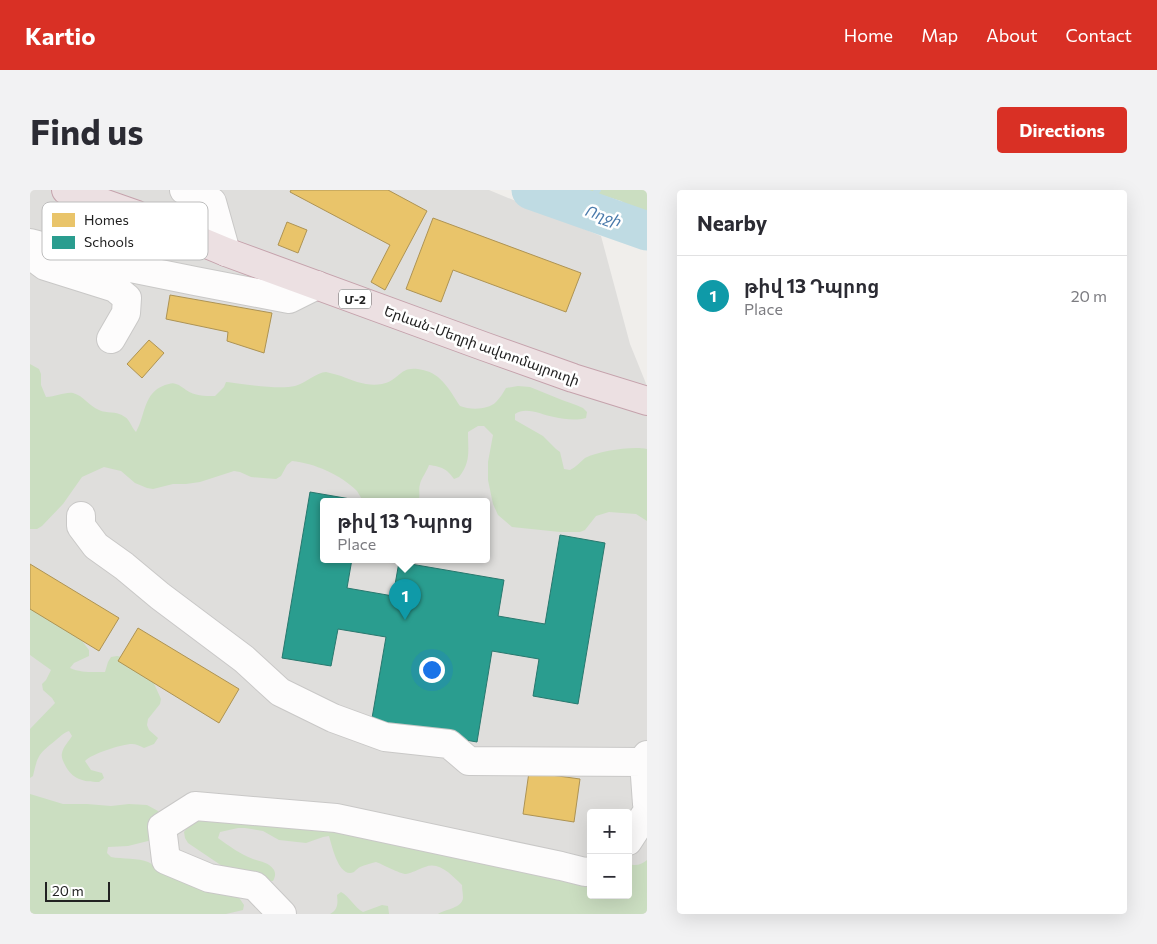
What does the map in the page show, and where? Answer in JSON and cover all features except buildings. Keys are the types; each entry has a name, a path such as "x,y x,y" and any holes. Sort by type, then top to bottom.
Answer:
{"highway":[{"name":"Երևան-Մեղրի ավտոմայրուղի","path":"66,190 100,202"},
{"name":"Երևան-Մեղրի ավտոմայրուղի","path":"208,245 483,346 573,378 647,401"}],"street":[{"path":"184,190 212,202 226,252"},
{"path":"30,255 46,266 114,288 127,298 126,312 111,339"},
{"path":"96,260 289,299 317,285"},
{"path":"81,516 81,526 96,546 244,659 280,692 332,718 385,736 449,744 469,761 646,758 647,804"},
{"path":"282,914 255,886 209,878 166,860 162,827 195,806 336,818 587,872"},
{"path":"632,835 647,812"}],"shaded area":[{"path":"30,190 489,190 601,236 630,344 647,386 647,914 30,914"}],"green space":[{"path":"580,190 647,190 647,212 633,209 621,201"},
{"path":"30,364 39,369 41,385 46,397 70,393 77,394 99,410 125,417 136,432 146,405 153,393 172,383 196,395 215,396 224,387 226,382 288,387 299,385 326,372 361,383 377,385 388,382 404,371 415,369 430,372 440,379 460,406 474,409 488,407 499,399 506,388 518,386 530,387 583,408 587,412 586,418 574,420 529,411 515,414 515,420 543,436 560,452 564,469 570,470 585,458 599,453 624,449 647,449 647,521 636,514 609,512 596,516 585,530 580,532 512,527 498,515 493,504 488,480 488,462 493,435 484,426 478,426 468,432 467,461 459,477 454,479 449,472 437,466 429,465 419,488 419,498 361,498 351,485 335,475 309,464 292,461 287,465 281,476 276,479 251,477 234,471 200,482 173,484 153,489 135,483 121,471 104,467 82,477 63,504 42,526 37,529 30,529"},
{"path":"30,607 79,637 89,650 89,656 74,663 70,668 74,670 105,672 111,657 128,658 151,677 161,699 160,704 148,719 147,725 149,730 158,738 154,744 144,748 134,744 127,744 100,753 85,761 91,770 102,773 104,778 99,782 75,777 65,765 62,754 72,736 69,731 43,752 36,763 33,776 30,778 30,729 55,703 43,690 42,684 51,670 30,655"},
{"path":"30,794 63,804 147,805 158,811 160,816 152,840 128,846 108,847 107,853 111,857 148,862 165,874 234,890 244,905 243,910 226,914 30,914"},
{"path":"225,807 587,876 587,899 632,899 632,865 638,865 647,860 647,914 438,914 457,906 463,898 462,885 450,874 436,866 425,867 406,874 376,862 349,873 340,866 334,854 329,836 306,843 279,840 263,831 245,828 220,832 218,838 226,844 244,855 272,867 275,873 273,881 255,881 225,868 188,843 184,832 202,816"},
{"path":"341,892 363,912 382,905 388,906 389,914 330,914 336,908 337,895"}],"waterway":[{"name":"Ողջի","path":"531,190 647,231"},
{"path":"581,207 598,190"}],"place":[{"name":"թիվ 13 Դպրոց","path":"405,620"}]}
